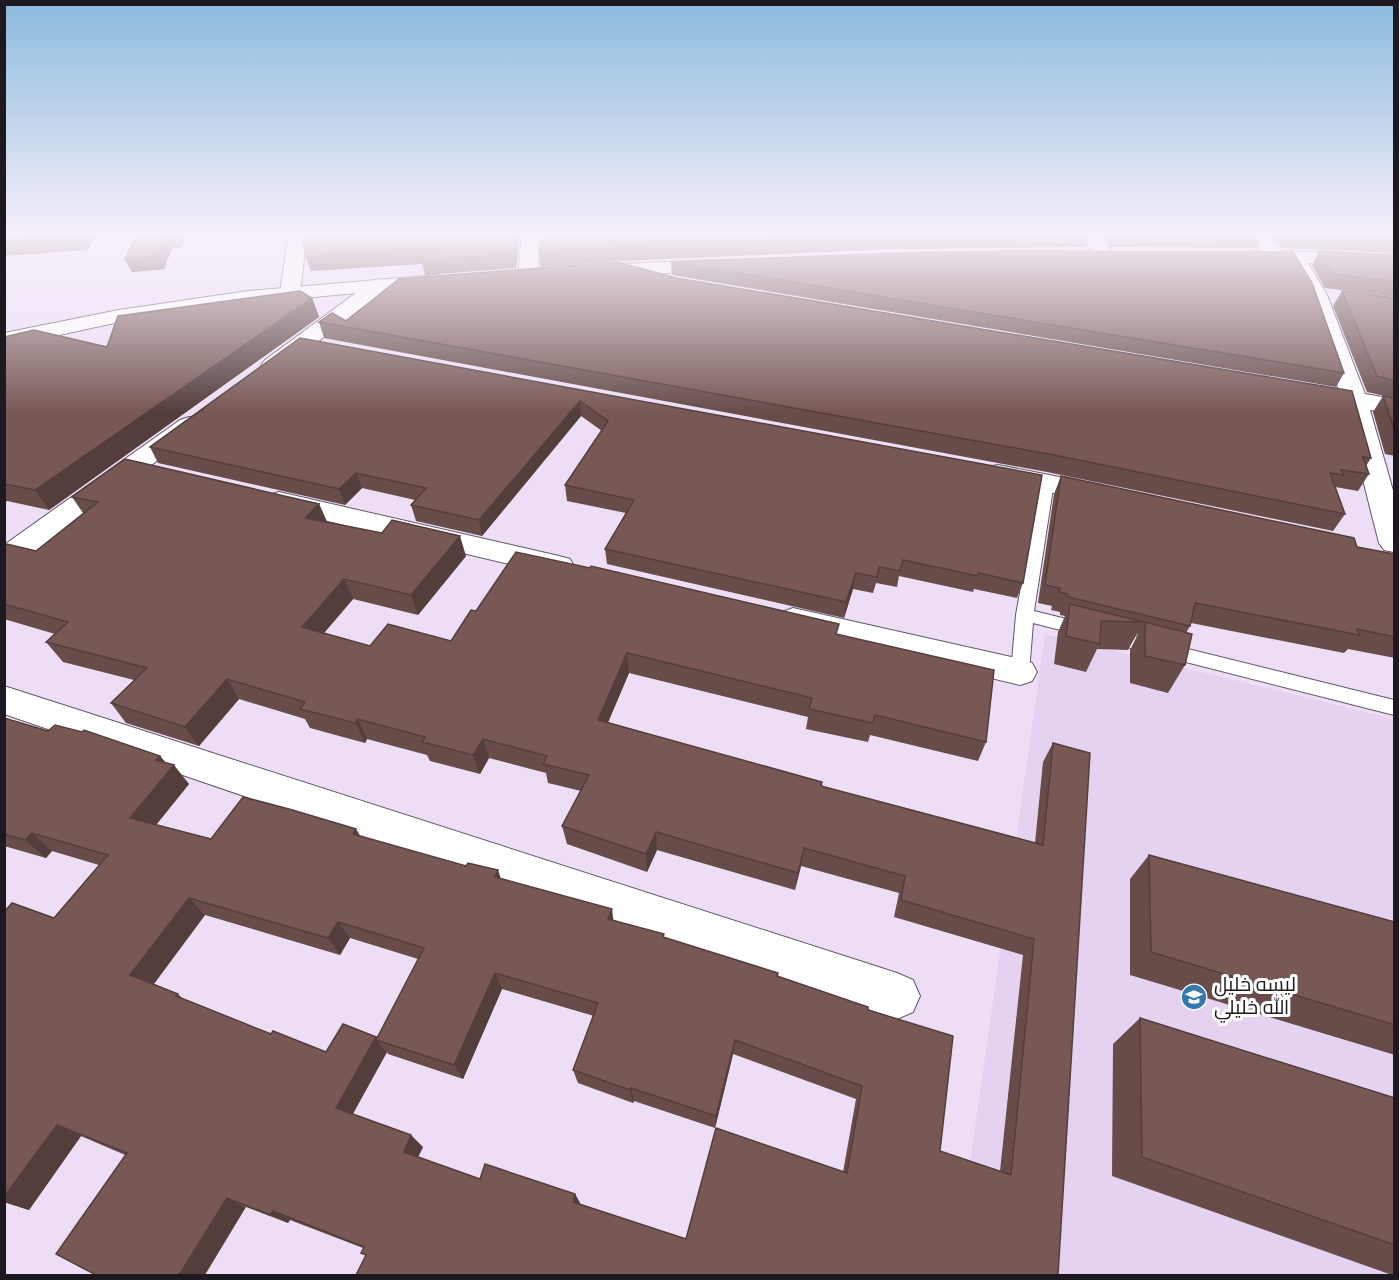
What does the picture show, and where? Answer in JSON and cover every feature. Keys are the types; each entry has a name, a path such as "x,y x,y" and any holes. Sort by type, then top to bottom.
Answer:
{"street":[{"path":"4,340 119,316 290,293"},
{"path":"256,377 369,293"},
{"path":"1324,293 1328,296 1355,400 1387,550"},
{"path":"303,343 338,349"},
{"path":"1285,388 1395,406"},
{"path":"12,547 208,412"},
{"path":"131,467 166,476"},
{"path":"978,469 1128,500"},
{"path":"248,494 587,572"},
{"path":"762,613 1020,672"},
{"path":"4,700 897,996"}],"lane":[{"path":"1020,672 1025,615 1047,482"},
{"path":"1025,615 1395,708"}],"shaded area":[{"name":"ليسه خليل الله خليلي","path":"1045,634 1394,719 1394,1275 954,1276"}],"building":[{"path":"287,293 303,293 312,298 35,490 4,484 4,337 34,330 107,347 118,316"},
{"path":"382,293 764,293 1352,391 1371,458 1363,457 1369,474 1341,470 1343,475 1330,473 1345,514 1054,455 319,322 332,313 346,321"},
{"path":"857,293 1315,293 1344,373"},
{"path":"1343,293 1395,298 1395,381 1377,376"},
{"path":"300,338 1042,475 1023,583 903,560 900,571 879,567 877,577 856,573 846,602 605,549 634,500 565,485 608,421 580,401 479,520 411,505 426,488 356,473 339,489 150,447"},
{"path":"1383,396 1395,398 1395,432"},
{"path":"125,459 319,504 305,518 382,533 392,520 460,536 411,595 344,579 302,627 370,646 388,624 451,641 471,610 476,611 516,552 590,568 591,566 839,624 836,634 994,670 986,742 875,715 873,723 809,709 812,698 627,653 598,720 822,782 821,786 1043,845 1053,743 1090,753 1058,1275 356,1275 366,1255 361,1253 364,1247 273,1211 270,1215 227,1198 179,1275 96,1275 56,1254 127,1153 57,1125 4,1197 4,912 12,903 54,918 108,855 32,833 25,840 4,834 4,718 48,731 55,725 82,732 84,730 160,756 156,760 174,765 130,818 211,839 243,797 289,809 356,829 353,834 466,866 468,863 498,870 495,877 612,909 608,919 664,934 663,937 778,973 777,976 868,1007 868,1010 953,1036 940,1151 1011,1175 1034,939 901,900 905,876 804,848 798,873 656,832 646,854 562,826 589,775 543,764 547,756 483,739 473,755 422,742 425,737 358,719 355,723 300,709 305,702 227,679 185,727 111,703 147,668 46,642 68,622 4,604 4,546 7,544 36,551 98,502 72,497","holes":["189,898 328,938 338,922 424,948 376,1040 454,1065 495,973 598,1003 573,1070 630,1090 631,1088 716,1116 735,1040 862,1086 847,1173 716,1128 686,1239 573,1202 575,1194 485,1164 480,1179 404,1152 411,1135 336,1108 376,1037 343,1024 326,1052 273,1031 271,1034 130,975"]},
{"path":"1061,476 1354,538 1357,547 1395,554 1395,637 1357,629 1359,635 1195,603 1190,626 1068,597 1068,594 1059,592 1060,588 1045,585"},
{"path":"1070,604 1144,622 1101,621 1100,644 1066,636"},
{"path":"1145,622 1192,634 1185,665 1145,656"},
{"path":"1149,855 1395,922 1395,1025 1151,952"},
{"path":"1140,1018 1395,1098 1395,1245 1142,1157"}],"place":[{"name":"ليسه خليل الله خليلي","path":"1194,997"}]}
